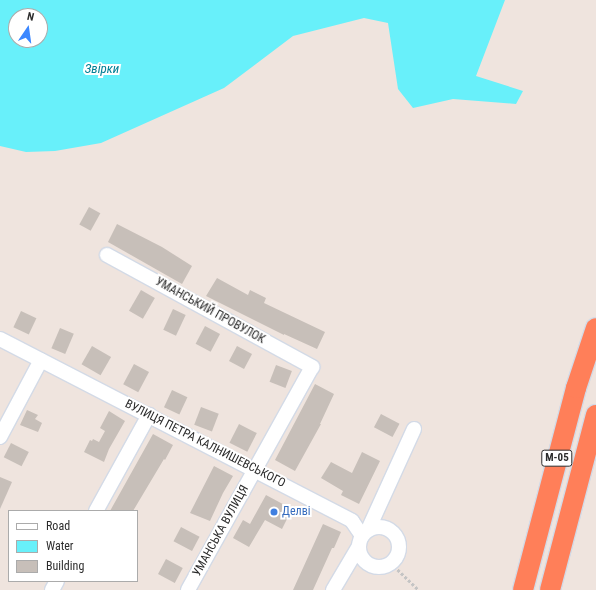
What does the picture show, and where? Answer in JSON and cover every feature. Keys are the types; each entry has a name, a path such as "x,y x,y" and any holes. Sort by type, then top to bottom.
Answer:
{"highway":[{"name":"М-05","path":"523,590 576,388 596,328"},
{"name":"М-05","path":"550,590 596,415"}],"street":[{"name":"УМАНСЬКИЙ ПРОВУЛОК","path":"107,255 312,367"},
{"name":"ВУЛИЦЯ ПЕТРА КАЛНИШЕВСЬКОГО","path":"0,339 352,521 363,537"},
{"path":"0,437 41,360"},
{"name":"УМАНСЬКА ВУЛИЦЯ","path":"188,590 312,367"},
{"path":"97,510 149,415"},
{"path":"333,590 363,537 414,429"},
{"path":"374,527 387,528 397,537 399,543 397,556 387,565 374,566 368,563 363,559 363,537 374,527"}],"path":[{"path":"387,565 394,566 419,590"}],"water":[{"name":"Звірки","path":"0,0 505,0 476,76 523,91 516,104 453,99 413,108 398,89 388,23 364,18 293,36 224,88 101,143 55,151 26,152 0,146"}],"building":[{"path":"89,207 100,213 91,231 79,224"},
{"path":"117,224 162,247 192,266 182,284 108,242"},
{"path":"217,278 248,295 250,290 266,298 264,303 325,332 317,349 284,335 206,296"},
{"path":"141,290 155,298 143,319 129,311"},
{"path":"173,309 186,315 176,336 163,330"},
{"path":"21,311 36,318 29,334 13,327"},
{"path":"205,326 220,334 211,352 196,344"},
{"path":"60,328 74,334 65,354 51,348"},
{"path":"92,346 111,357 101,375 82,364"},
{"path":"237,346 252,354 244,369 229,361"},
{"path":"134,364 149,372 138,392 123,384"},
{"path":"276,365 292,371 285,388 270,382"},
{"path":"315,384 334,394 321,424 295,471 275,460"},
{"path":"172,390 187,397 179,414 164,407"},
{"path":"201,407 219,414 212,432 194,425"},
{"path":"27,410 38,415 35,419 42,423 38,432 20,425"},
{"path":"109,411 125,421 109,449 104,462 84,452 90,440 92,441 93,439 99,442 105,431 100,428"},
{"path":"381,414 400,424 392,437 374,427"},
{"path":"239,424 257,433 247,452 229,443"},
{"path":"153,434 173,445 134,510 111,510"},
{"path":"11,443 29,452 22,466 4,457"},
{"path":"362,452 380,461 359,504 341,495 343,491 321,478 331,462 352,473"},
{"path":"214,466 233,476 210,521 190,513"},
{"path":"0,477 12,482 0,509"},
{"path":"266,495 292,509 282,529 265,520 249,547 233,538 243,520 250,524"},
{"path":"323,524 341,532 334,548 332,548 313,590 293,590"},
{"path":"181,527 200,537 192,551 173,541"},
{"path":"166,559 183,568 175,583 158,574"}],"place":[{"name":"Делві","path":"274,512"}]}
